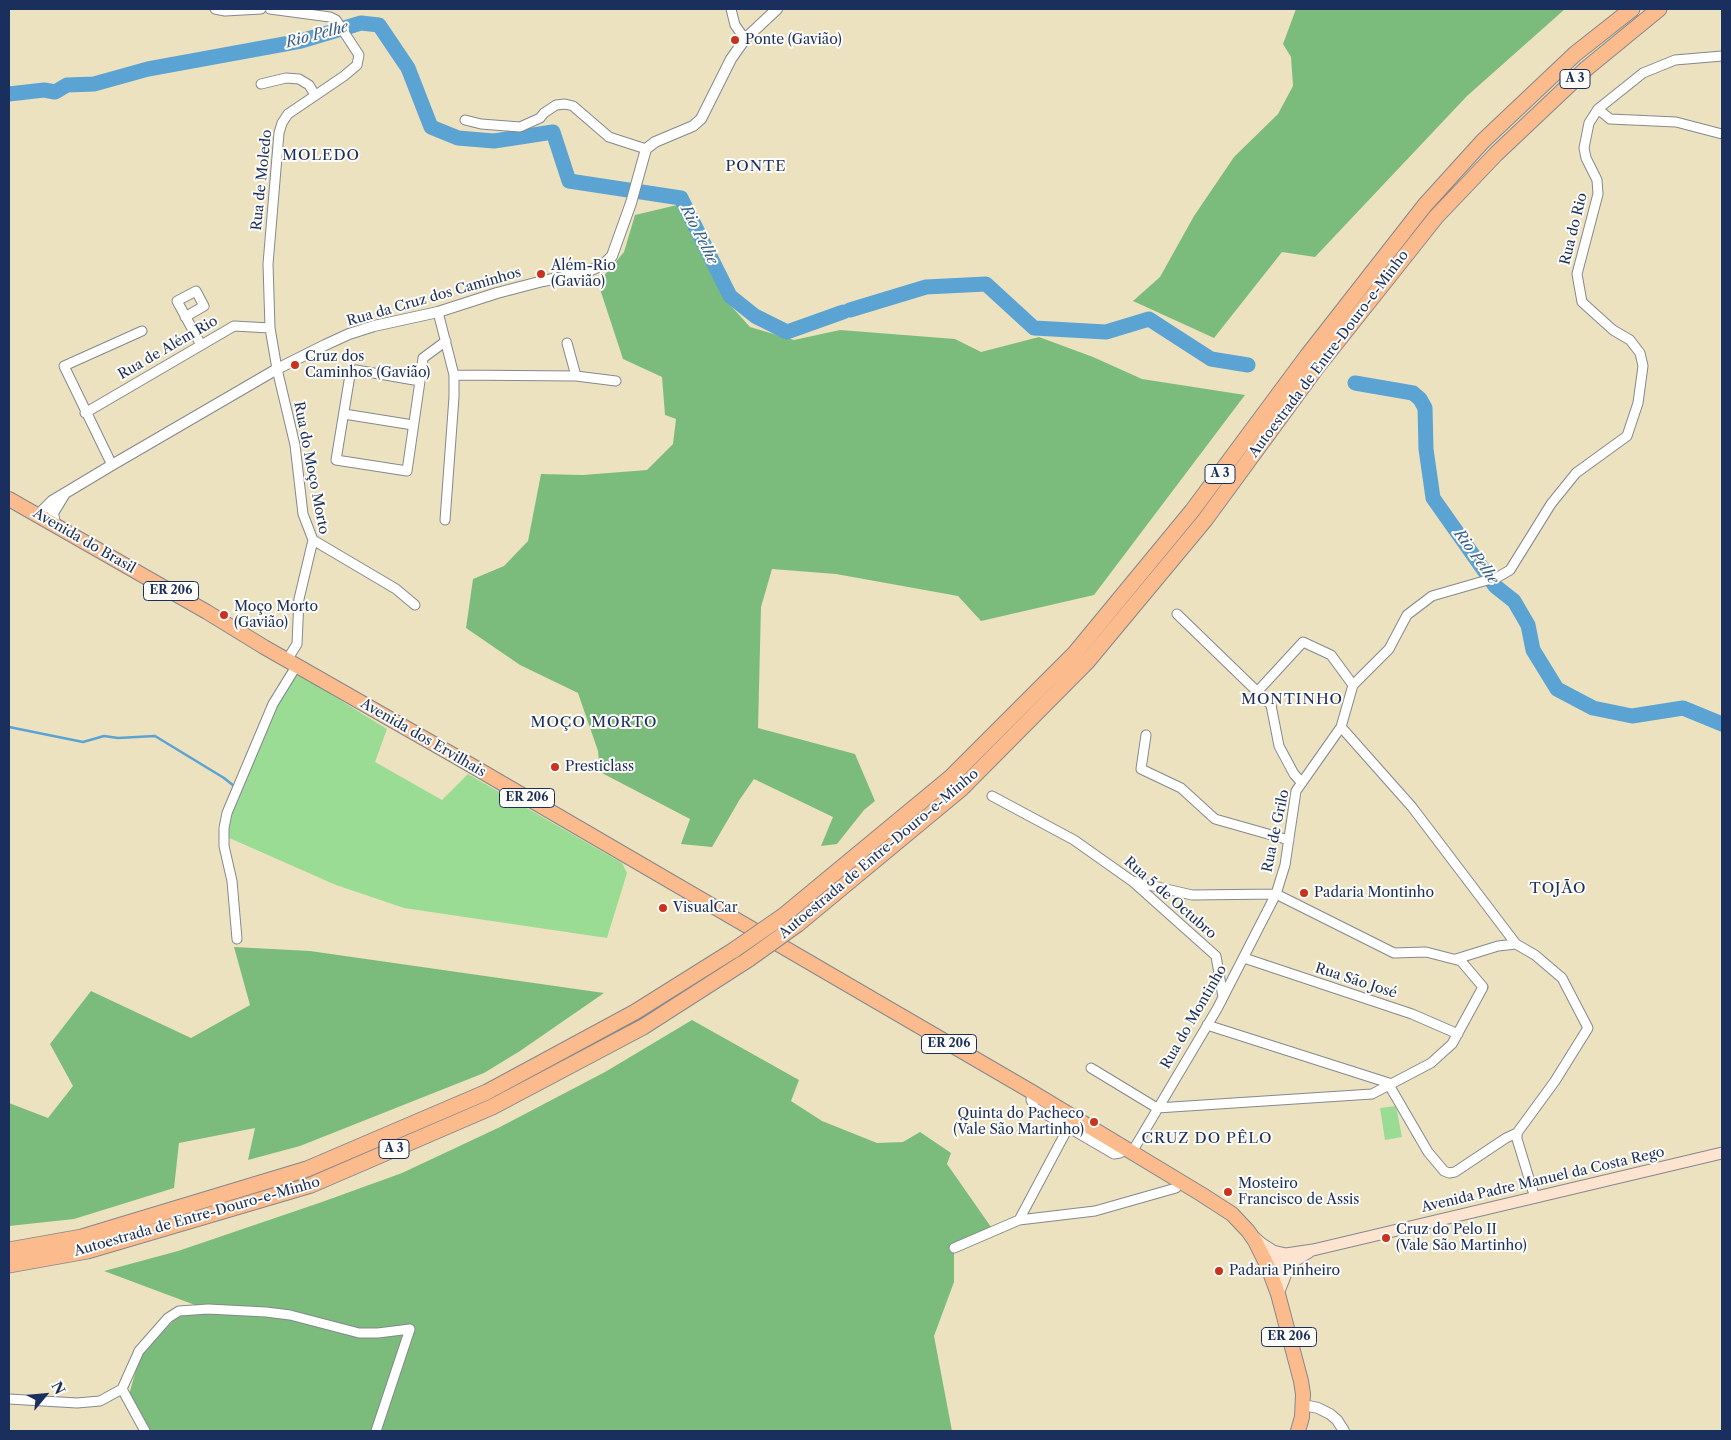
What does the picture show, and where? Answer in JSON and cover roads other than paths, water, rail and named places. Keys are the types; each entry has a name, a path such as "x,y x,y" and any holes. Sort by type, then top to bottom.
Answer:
{"highway":[{"name":"Autoestrada de Entre-Douro-e-Minho","path":"9,1250 82,1237 307,1169 487,1092 635,1012 734,950 783,916 951,776 1075,653 1192,511 1307,356 1425,205 1497,128 1575,54 1632,9"},
{"name":"Autoestrada de Entre-Douro-e-Minho","path":"9,1265 87,1251 311,1185 492,1107 643,1027 798,924 961,789 1087,662 1205,520 1316,367 1436,216 1496,154 1586,68 1659,9"}],"main road":[{"name":"Avenida do Brasil","path":"9,499 39,514 292,662"},
{"name":"Avenida dos Ervilhais","path":"292,662 1032,1092"},
{"name":"ER 206","path":"1032,1092 1226,1209 1248,1231 1256,1242 1268,1267 1278,1294 1301,1380 1304,1405 1298,1431"},
{"name":"Avenida Padre Manuel da Costa Rego","path":"1268,1267 1274,1261 1313,1250 1722,1153"},
{"path":"1248,1231 1262,1244 1290,1258 1278,1294"}],"street":[{"path":"215,9 226,11 261,9"},
{"name":"Rua de Moledo","path":"270,9 330,17 336,20 348,35 359,55 357,65 344,76 288,114 282,123 279,133 268,264 270,328 276,369"},
{"path":"731,9 735,26 745,39"},
{"path":"465,120 481,124 520,127 540,118 556,105 565,104 573,106 609,137 646,149 655,142 693,126 701,119 731,59 745,39 777,9"},
{"path":"1722,56 1676,60 1643,73 1598,110 1610,119 1676,122 1722,134"},
{"path":"261,84 286,78 299,79 309,86 315,95"},
{"name":"Rua do Rio","path":"1498,577 1510,570 1551,504 1576,473 1627,436 1638,403 1643,366 1640,353 1630,340 1613,330 1582,302 1577,274 1598,194 1597,180 1586,158 1584,148 1589,122 1598,110"},
{"name":"Rua da Cruz dos Caminhos","path":"39,514 52,501 112,465 276,369 325,345 362,330 438,312 521,286 584,273 603,265 612,256 631,203 646,149"},
{"path":"438,312 454,375 445,520"},
{"path":"186,317 201,345"},
{"name":"Rua de Além Rio","path":"85,413 234,326 270,328"},
{"path":"112,465 85,413 64,366 142,331"},
{"path":"420,381 356,370 350,375 336,460 406,472 420,381 423,358 446,341"},
{"path":"567,343 576,376"},
{"name":"Rua do Moço Morto","path":"238,939 232,881 224,846 224,828 227,813 237,788 292,662 297,644 299,599 313,540 304,514 295,445 276,369"},
{"path":"454,375 576,376 616,381"},
{"path":"344,414 413,425"},
{"path":"55,524 53,513 64,495"},
{"path":"313,540 396,589 415,605"},
{"name":"Rua de Grilo","path":"1276,894 1285,865 1296,792 1341,727 1353,685 1389,649 1407,615 1432,596 1498,577"},
{"path":"1177,614 1271,705 1279,746 1294,774 1302,783"},
{"path":"1257,692 1303,642 1331,656 1353,685"},
{"path":"1207,1025 1391,1084 1428,1152 1444,1171 1449,1173 1455,1172 1516,1133 1554,1081 1588,1028 1562,978 1535,955 1516,944 1412,807 1341,727"},
{"path":"1146,735 1141,769 1181,788 1215,819 1289,840"},
{"name":"Rua 5 de Octubro","path":"992,796 1074,840 1132,881 1216,956 1223,997"},
{"path":"1092,1068 1157,1108 1372,1094 1431,1063 1452,1044 1483,987 1461,961 1426,952 1394,953 1276,894 1192,895 1132,881"},
{"name":"Rua do Montinho","path":"1129,1151 1207,1025 1244,958 1276,894"},
{"path":"1456,960 1498,946 1516,944"},
{"name":"Rua São José","path":"1244,958 1412,1014 1458,1034"},
{"path":"1032,1092 1031,1100 1035,1108 1114,1154 1129,1151"},
{"path":"1018,1220 1068,1128"},
{"path":"1516,1133 1535,1198"},
{"path":"954,1248 1018,1220 1095,1211 1176,1188 1180,1181"},
{"path":"9,1399 91,1403 111,1396 122,1389 139,1351 168,1318 179,1311 208,1309 266,1312 290,1315 359,1333 369,1334 410,1329 376,1431"},
{"path":"122,1389 145,1431"},
{"path":"1304,1405 1318,1408 1330,1414 1341,1430"}],"waterway":[{"name":"Rio Pelhe","path":"9,94 44,90 55,92 67,85 94,84 148,69 301,41 361,23 379,25 408,68 431,127 458,138 494,141 553,132 569,181 681,198 730,296 755,316 787,332 843,312"},
{"name":"Rio Pelhe","path":"850,310 926,287 986,284 1034,328 1106,332 1149,319 1211,359 1248,365"},
{"name":"Rio Pelhe","path":"1355,383 1413,393 1420,399 1425,408 1426,449 1433,498 1495,586 1514,601 1528,625 1533,650 1557,689 1593,708 1632,716 1683,708 1722,724"},
{"path":"9,727 83,742 104,736 118,738 155,736 234,786"}],"place":[{"name":"Ponte (Gavião)","path":"735,40"},
{"name":"Além-Rio (Gavião)","path":"541,274"},
{"name":"Cruz dos Caminhos (Gavião)","path":"295,365"},
{"name":"Moço Morto (Gavião)","path":"224,615"},
{"name":"Presticlass","path":"555,767"},
{"name":"Padaria Montinho","path":"1304,893"},
{"name":"VisualCar","path":"663,908"},
{"name":"Quinta do Pacheco (Vale São Martinho)","path":"1094,1122"},
{"name":"Mosteiro Francisco de Assis","path":"1228,1192"},
{"name":"Cruz do Pelo II (Vale São Martinho)","path":"1386,1238"},
{"name":"Padaria Pinheiro","path":"1219,1271"}],"district":[{"name":"MOLEDO","path":"321,156"},
{"name":"PONTE","path":"756,167"},
{"name":"MONTINHO","path":"1292,700"},
{"name":"MOÇO MORTO","path":"594,723"},
{"name":"TOJÃO","path":"1558,889"},
{"name":"CRUZ DO PÊLO","path":"1207,1139"}]}
